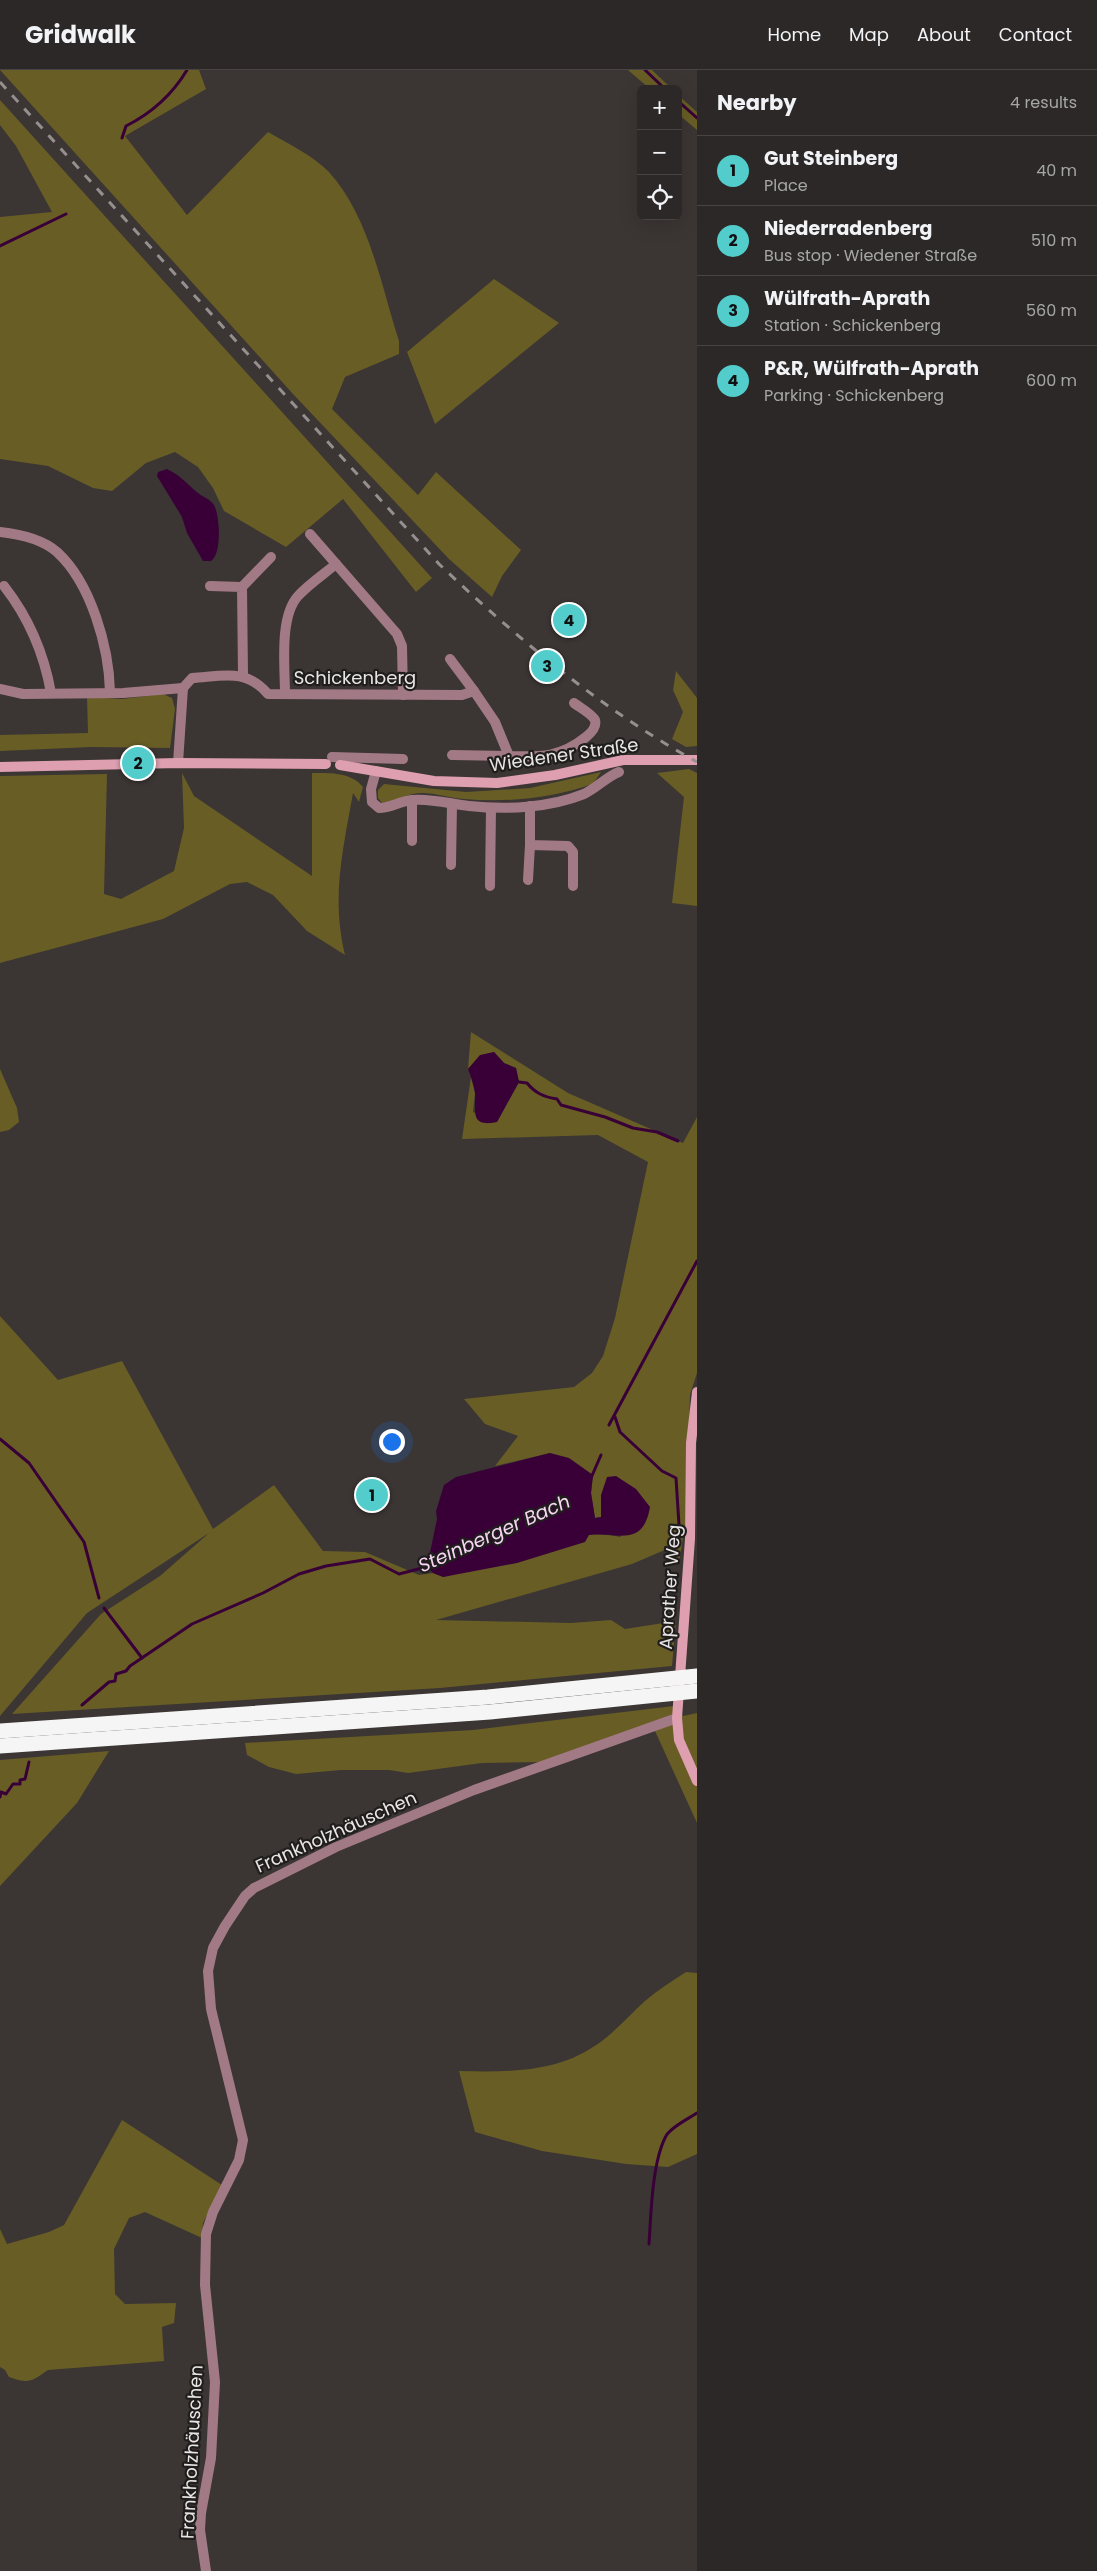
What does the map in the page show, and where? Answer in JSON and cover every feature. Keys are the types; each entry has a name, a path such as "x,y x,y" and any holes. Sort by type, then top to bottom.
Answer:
{"highway":[{"path":"0,1746 480,1713 697,1676"},
{"path":"0,1731 478,1698 697,1691"}],"main road":[{"name":"Wiedener Straße","path":"343,761 376,771 434,782 497,783 546,777 622,760 697,760"},
{"path":"0,767 329,761"},
{"name":"Aprather Weg","path":"697,1392 691,1443 690,1539 677,1718 678,1740 697,1781"}],"street":[{"path":"0,532 39,542 56,551 71,567 98,623 109,675 110,692"},
{"path":"310,534 397,634 402,646 403,694"},
{"path":"178,763 183,688 192,678 243,675 242,588 271,557"},
{"path":"284,694 286,624 291,608 297,597 336,564"},
{"path":"4,586 21,610 36,640 47,670 51,693"},
{"path":"210,586 242,588"},
{"path":"450,659 495,722 509,756"},
{"name":"Schickenberg","path":"243,675 259,683 268,694 462,695 474,691"},
{"path":"0,688 23,694 183,688"},
{"path":"452,755 538,757 562,753 589,734 595,724 595,720 574,703"},
{"path":"329,761 403,759"},
{"name":"Wiedener Straße","path":"376,771 371,789 372,802 379,808 387,808 412,800 491,808 530,806 584,794 595,788 609,776 619,772"},
{"path":"412,800 412,842"},
{"path":"451,865 452,804"},
{"path":"528,880 530,806"},
{"path":"490,886 491,808"},
{"path":"530,845 568,846 574,852 573,886"},
{"name":"Frankholzhäuschen","path":"206,2571 200,2530 201,2513 211,2458 215,2382 205,2285 206,2234 213,2212 239,2160 243,2140 215,2026 208,1986 210,1959 225,1926 245,1896 254,1888 336,1847 474,1790 677,1718"}],"shaded area":[{"path":"0,70 199,70 206,89 125,136 187,215 268,132 308,155 329,172 343,190 364,230 399,341 399,354 345,377 332,409 418,495 436,472 521,550 502,576 492,597 449,559 293,394"},
{"path":"628,70 652,70 668,85 645,85"},
{"path":"682,99 697,112 697,130 682,117"},
{"path":"0,100 432,578 416,592 343,499 286,547 224,511 213,488 198,467 175,452 146,463 112,491 93,488 48,466 0,459 0,217 52,212 16,146 0,125"},
{"path":"494,279 559,323 435,424 407,352"},
{"path":"676,671 697,698 697,746 686,747 672,739 683,712 673,690"},
{"path":"163,694 172,698 175,709 170,748 92,747 0,751 0,735 88,733 87,697 122,699"},
{"path":"689,769 697,773 697,906 672,903 684,797 657,773"},
{"path":"601,772 593,784 562,793 513,800 480,800 422,793 382,803 378,798 378,790 384,784 466,792 530,788"},
{"path":"182,773 194,796 312,876 312,773 333,773 346,776 352,778 363,787 359,802 353,793 342,854 339,913 345,955 307,931 273,895 247,882 230,884 163,919 0,963 0,776 107,774 104,894 121,899 174,871 184,828"},
{"path":"471,1032 568,1093 683,1143 697,1117 697,1373 690,1395 686,1519 679,1563 667,1549 632,1564 436,1620 571,1623 611,1620 625,1629 676,1621 672,1666 440,1688 12,1714 101,1614 160,1576 209,1533 87,1613 0,1716 0,1316 58,1380 122,1361 213,1529 274,1485 323,1551 365,1552 419,1575 433,1573 444,1577 588,1535 602,1534 621,1537 601,1495 601,1517 595,1518 591,1493 593,1475 550,1453 495,1466 518,1436 485,1424 464,1399 574,1387 592,1373 603,1356 615,1318 648,1162 598,1135 462,1139 471,1077 475,1093 473,1112 497,1122 519,1082 516,1068 504,1063 494,1052 480,1056 468,1069"},
{"path":"0,1069 17,1108 19,1122 9,1130 0,1132"},
{"path":"674,1706 683,1716 697,1713 697,1823 655,1731 545,1762 482,1763 408,1773 389,1770 341,1770 296,1774 269,1767 247,1755 245,1743 473,1730"},
{"path":"109,1751 77,1803 0,1886 0,1760"},
{"path":"686,1972 697,1973 697,2154 668,2167 626,2164 542,2151 475,2132 459,2071 529,2069 562,2062 578,2056 600,2042 650,1997"},
{"path":"122,2120 222,2185 203,2223 202,2238 145,2212 129,2218 114,2249 115,2294 125,2304 176,2303 174,2323 162,2327 164,2361 48,2370 30,2381 21,2381 9,2377 5,2370 0,2367 0,2229 7,2244 49,2232 64,2225"}],"water":[{"path":"167,469 180,477 214,505 218,517 219,534 217,551 211,561 203,561 187,533 182,517 157,476 158,472"},
{"path":"494,1052 504,1063 516,1068 519,1082 497,1122 488,1123 478,1120 476,1116 475,1090 468,1069 480,1055"},
{"path":"550,1453 569,1458 593,1475 591,1493 595,1518 601,1517 601,1495 607,1477 616,1476 636,1489 650,1507 647,1520 642,1528 628,1535 589,1535 585,1542 517,1563 443,1577 433,1573 427,1567 437,1519 436,1511 444,1485 456,1477"}],"waterway":[{"path":"122,138 126,126 161,102 187,70"},
{"path":"645,70 661,85"},
{"path":"682,105 697,118"},
{"path":"0,246 66,214"},
{"path":"519,1082 527,1083 540,1094 557,1099 561,1105 605,1117 633,1128 657,1132 678,1141"},
{"path":"609,1425 697,1261"},
{"path":"615,1417 620,1432 662,1471 676,1478 679,1525"},
{"path":"0,1439 29,1463 84,1542 99,1598"},
{"name":"Steinberger Bach","path":"591,1478 601,1455"},
{"name":"Steinberger Bach","path":"82,1705 109,1682 115,1681 116,1674 126,1671 130,1666 192,1624 263,1593 299,1574 326,1566 370,1559 399,1574 430,1566"},
{"path":"104,1608 142,1658"},
{"name":"Steinberger Bach","path":"0,1797 1,1792 6,1794 13,1784 20,1784 20,1780 25,1779 29,1762"},
{"path":"649,2244 653,2188 661,2147 672,2129 697,2113"}],"railway":[{"path":"0,82 439,564 530,646 594,696 627,719 697,762"}],"place":[{"name":"P&R, Wülfrath-Aprath","path":"569,620"},
{"name":"Wülfrath-Aprath","path":"547,666"},
{"name":"Niederradenberg","path":"138,763"},
{"name":"Gut Steinberg","path":"372,1495"}]}
